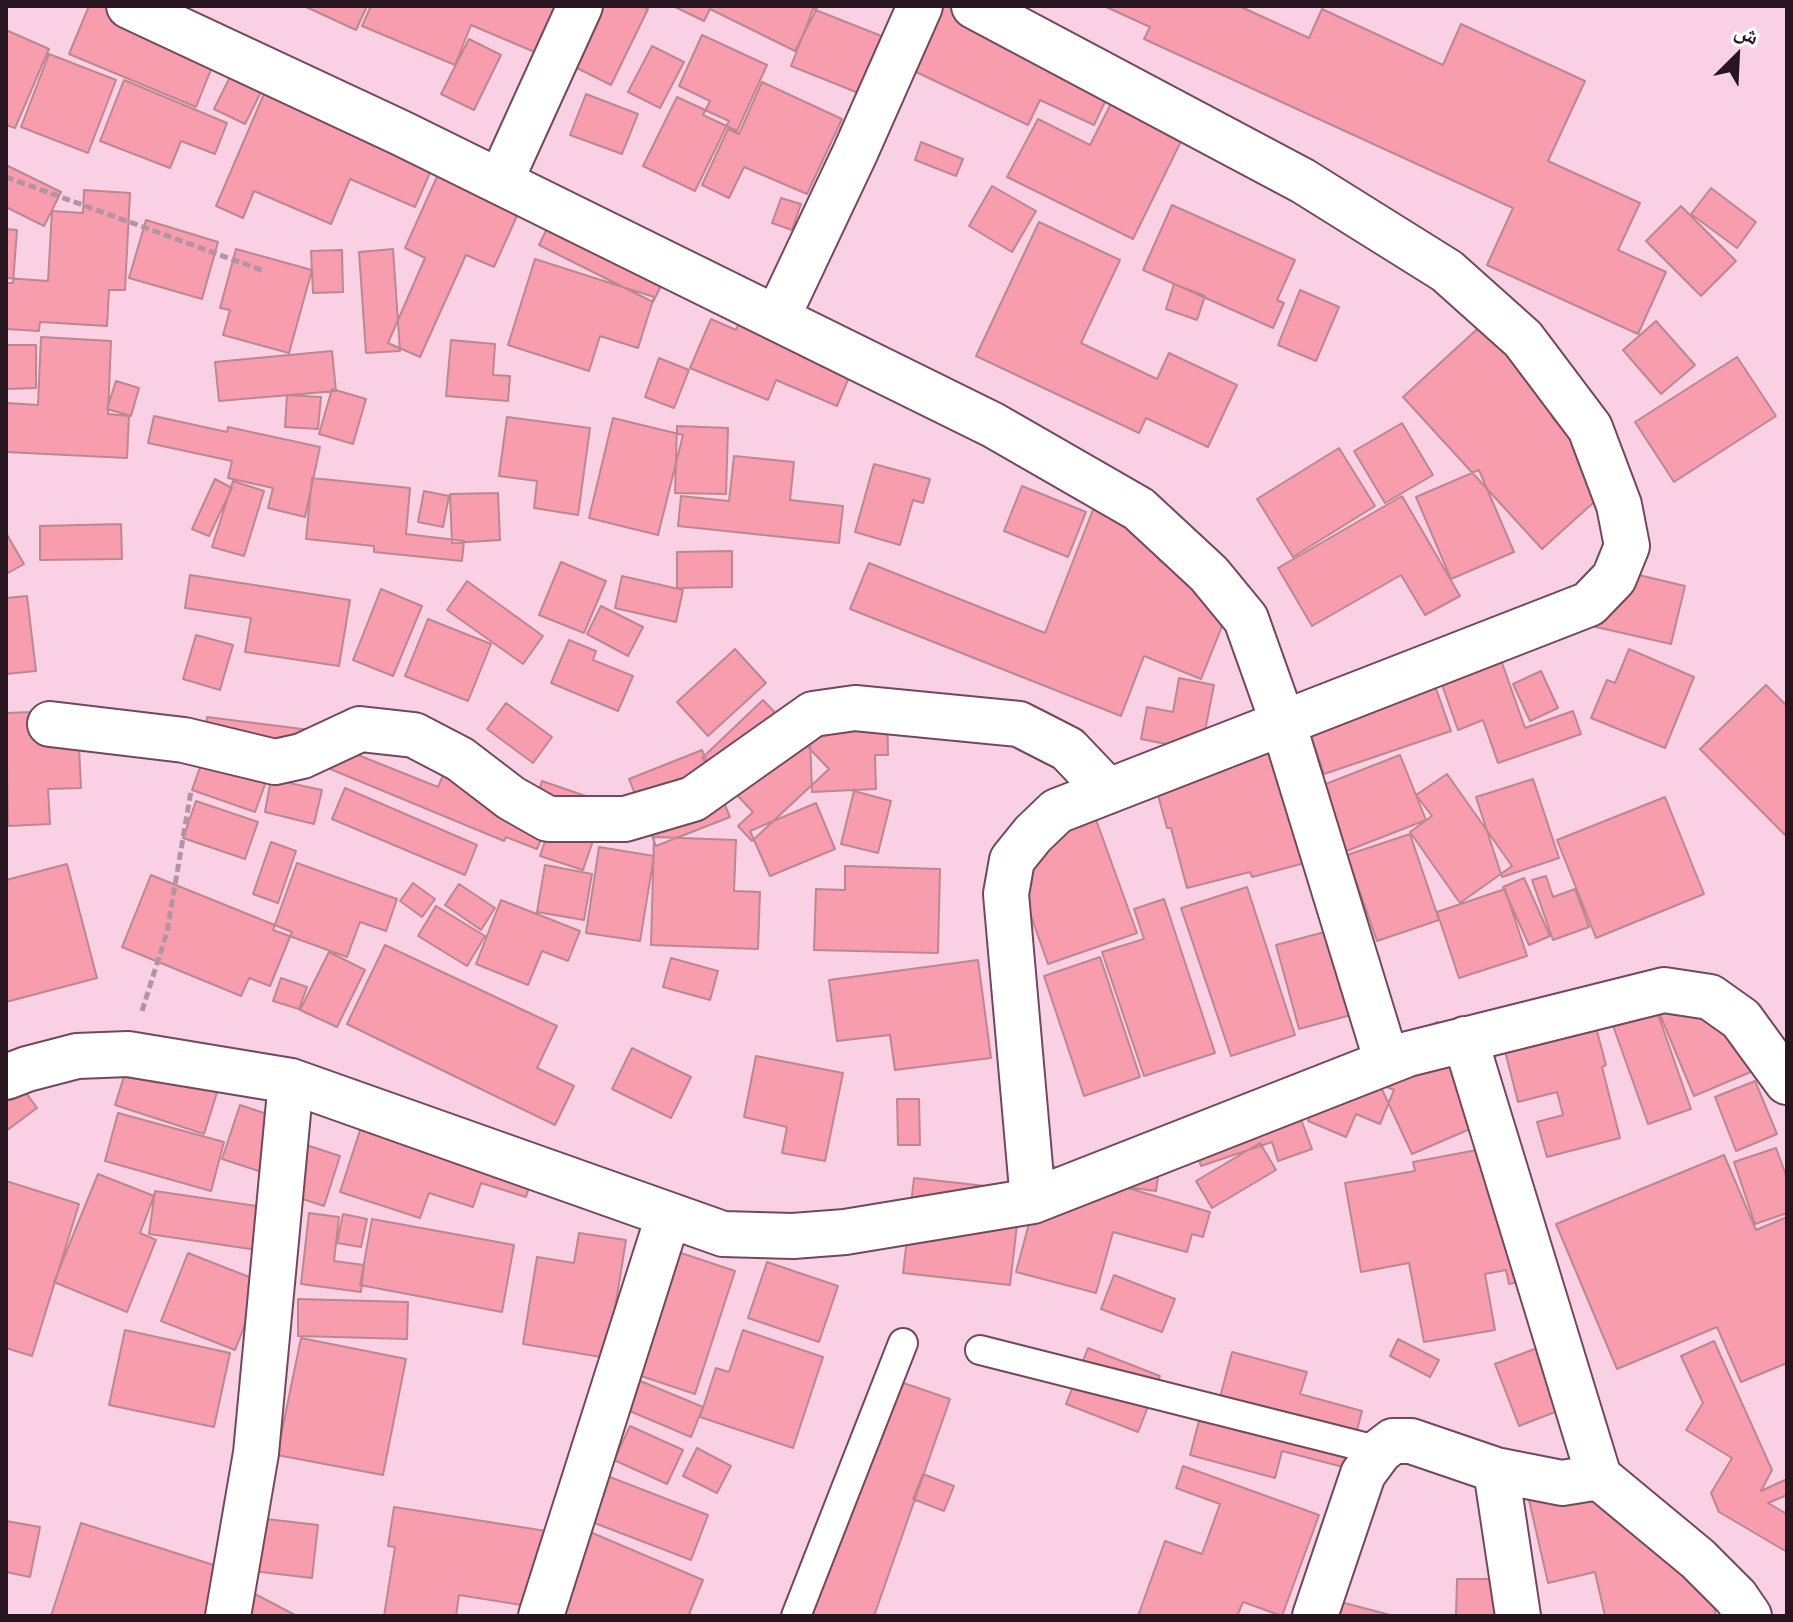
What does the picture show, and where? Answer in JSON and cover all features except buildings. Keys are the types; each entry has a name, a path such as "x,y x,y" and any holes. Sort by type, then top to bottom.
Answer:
{"street":[{"path":"129,6 500,182 993,425 1139,509 1209,574 1246,619 1283,723 1387,1062"},
{"path":"500,182 580,6"},
{"path":"777,318 920,6"},
{"path":"974,6 1303,181 1447,271 1523,339 1590,428 1619,505 1627,546 1614,578 1589,604 1057,811 1033,834 1012,860 1006,894 1033,1201"},
{"path":"50,724 198,743 275,762 302,756 360,729 414,735 460,759 511,798 548,819 625,819 693,799 813,714 855,708 1019,724 1068,749 1108,791"},
{"path":"6,1077 77,1056 128,1054 291,1081 723,1234 793,1236 845,1232 1033,1201 1387,1062 1465,1039 1664,990 1710,997 1741,1019 1787,1082"},
{"path":"1465,1039 1599,1477 1698,1559 1736,1597 1749,1616"},
{"path":"228,1616 256,1453 291,1081"},
{"path":"541,1616 668,1217"},
{"path":"1315,1616 1363,1474 1380,1451 1393,1441 1411,1441 1496,1470 1562,1483 1599,1477"},
{"path":"1496,1470 1518,1616"}],"lane":[{"path":"796,1616 903,1343"},
{"path":"980,1350 1380,1451"}],"path":[{"path":"6,177 264,271"},
{"path":"128,1054 167,932 198,743"}]}
